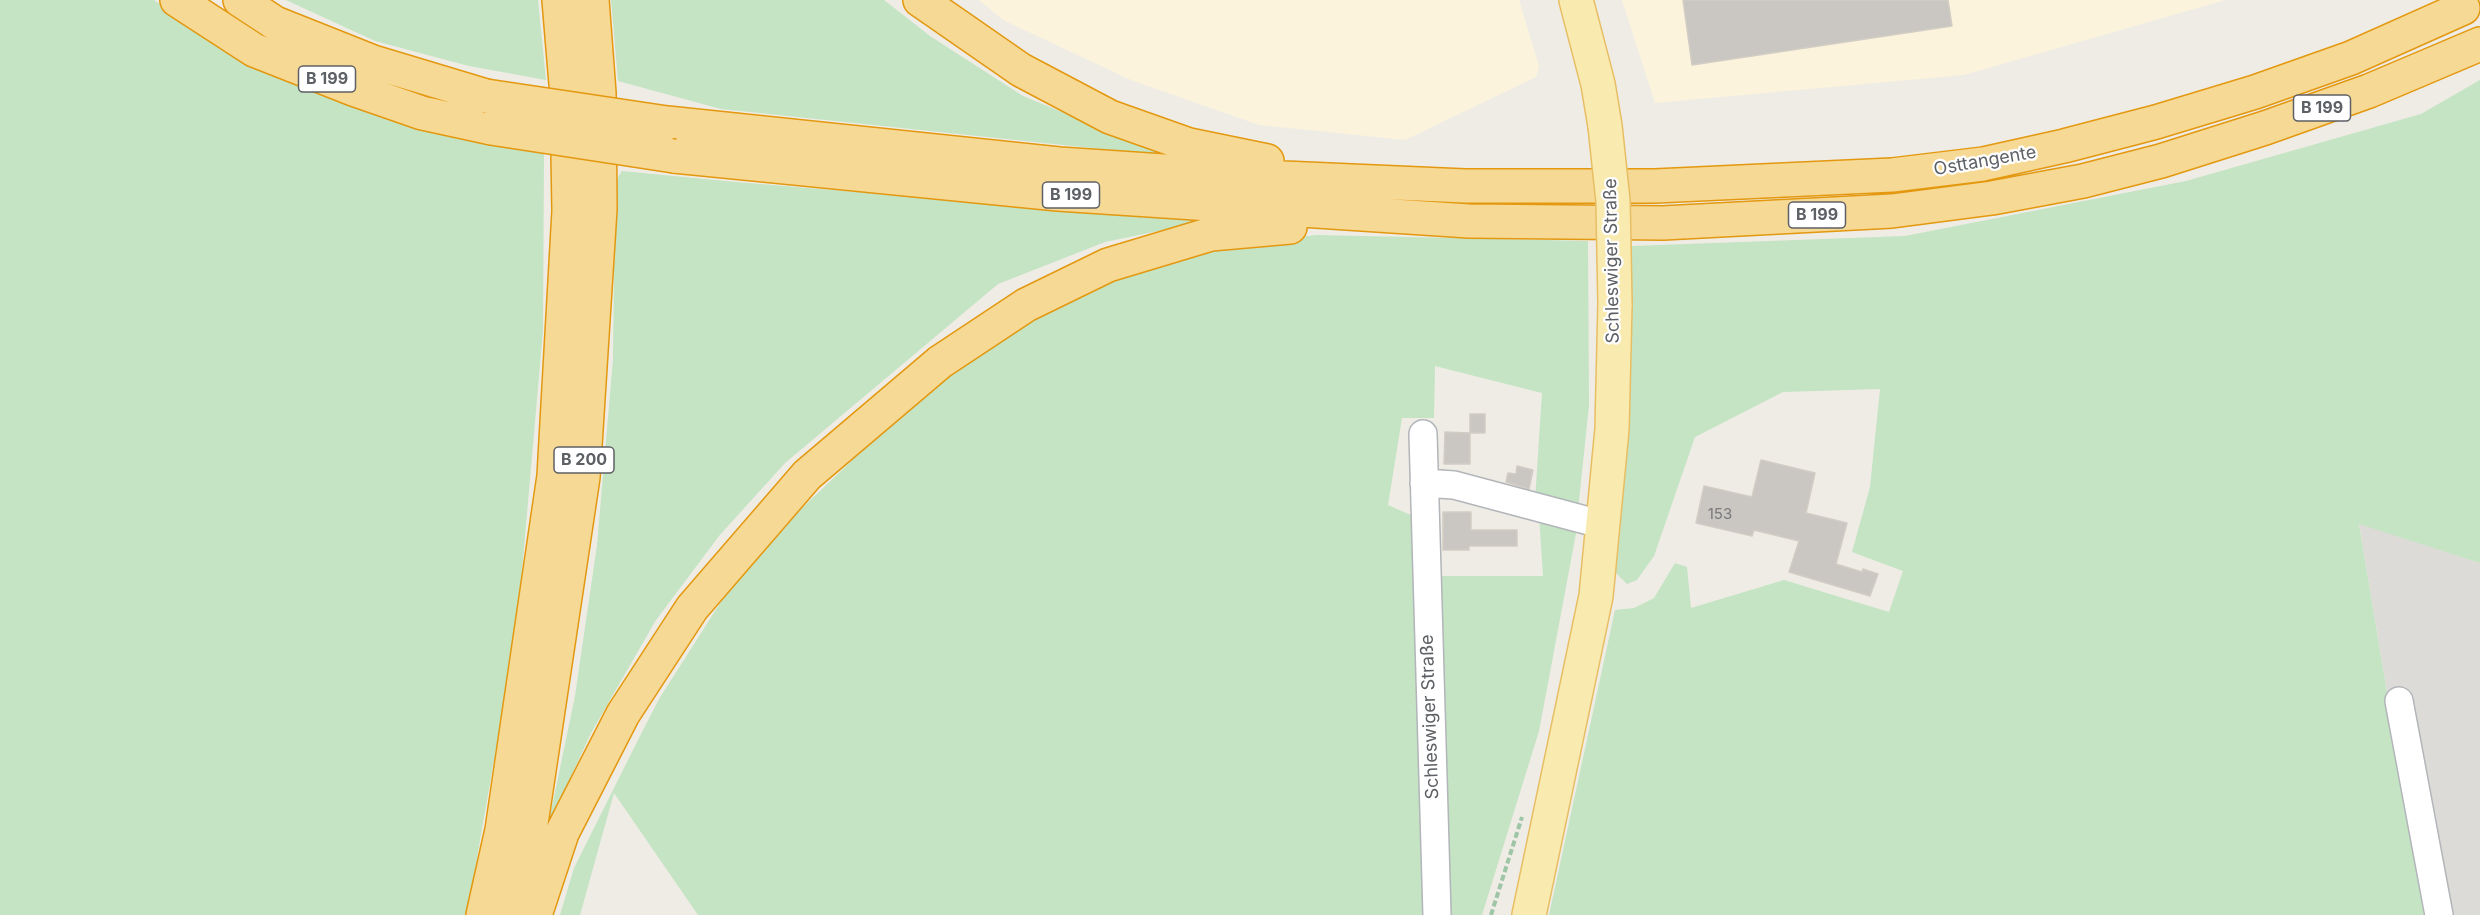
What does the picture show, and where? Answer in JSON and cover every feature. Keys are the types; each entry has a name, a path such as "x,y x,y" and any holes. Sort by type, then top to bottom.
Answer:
{"highway":[{"name":"B 199","path":"177,0 254,50 422,113 491,128 674,156 1058,194 1469,221"},
{"path":"240,0 275,23 373,62 486,96 576,111 667,123 1059,164 1238,176 1465,186"},
{"name":"B 200","path":"483,915 502,830 554,476 569,210 567,96 559,0"},
{"name":"B 200","path":"511,915 530,830 583,477 600,209 599,93 592,0"},
{"name":"B 199","path":"920,0 1021,70 1110,117 1189,145 1267,161 1465,186"},
{"name":"Osttangente","path":"1465,186 1655,186 1892,175 1983,164 2064,146 2255,92 2351,58 2467,3"},
{"name":"Osttangente","path":"1469,221 1663,223 1892,211 1992,198 2083,181 2171,158 2369,91 2480,44"},
{"path":"535,915 562,833 623,714 692,608 807,475 940,362 1026,305 1108,265 1211,234 1300,226 1469,221"}],"main road":[{"name":"Schleswiger Straße","path":"1529,915 1592,617 1604,525 1612,429 1615,303 1613,201 1598,84 1576,0"},
{"path":"2467,3 2480,44"}],"lane":[{"name":"Schleswiger Straße","path":"1423,434 1437,915"},
{"path":"1424,483 1454,485 1604,525"},
{"path":"2399,701 2439,915"}],"path":[{"path":"1491,915 1524,810"}],"shaded area":[{"path":"979,0 1519,0 1539,66 1536,77 1405,140 1259,125 1131,80 1003,20"},
{"path":"1622,0 2225,0 1964,75 1655,103"},
{"path":"2359,523 2480,563 2480,915 2424,915"}],"green space":[{"path":"0,0 154,0 256,69 423,127 544,152 543,330 517,628 467,915 0,915"},
{"path":"286,0 538,0 546,80 469,66 375,41"},
{"path":"611,0 884,0 930,36 1023,96 1168,156 721,109 618,81"},
{"path":"2480,80 2480,563 2359,524 2424,915 1549,915 1615,610 1634,608 1654,598 1675,563 1687,567 1691,608 1784,580 1889,612 1903,571 1852,552 1870,487 1880,389 1783,392 1695,437 1654,556 1637,580 1627,584 1615,572 1629,411 1632,246 1905,236 2186,181 2421,114"},
{"path":"622,171 1207,221 1105,242 998,284 785,463 719,536 656,620 591,733 548,826 575,696 597,545 613,359 615,182"},
{"path":"1317,235 1588,241 1589,405 1578,510 1535,501 1542,393 1435,366 1434,418 1402,418 1388,505 1413,516 1431,915 698,915 614,793 580,915 560,915 574,868 659,699 724,597 801,509 860,453 961,366 1057,302 1149,262 1214,246"},
{"path":"1539,514 1577,528 1539,731 1482,915 1447,915 1432,576 1543,576"}],"building":[{"path":"1683,0 1948,0 1952,26 1692,65"},
{"path":"1470,414 1485,414 1485,433 1470,433"},
{"path":"1445,432 1470,433 1470,464 1444,464"},
{"path":"1761,460 1815,473 1806,513 1847,523 1836,564 1878,574 1870,596 1789,572 1799,541 1754,530 1752,536 1696,523 1704,486 1752,497"},
{"path":"1517,466 1533,470 1529,489 1506,482 1508,473 1516,474"},
{"path":"1443,512 1471,512 1471,530 1517,530 1517,546 1469,546 1469,550 1443,550"}]}
